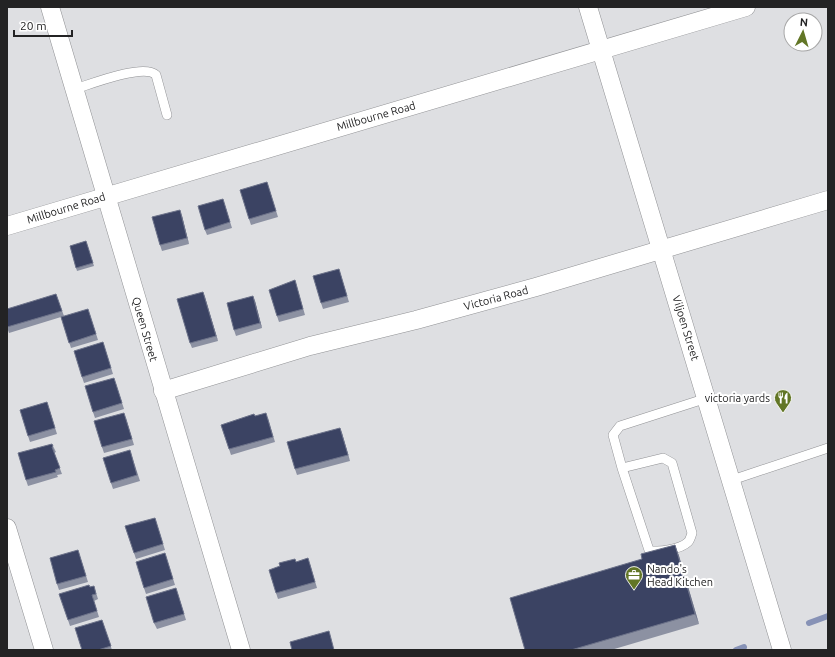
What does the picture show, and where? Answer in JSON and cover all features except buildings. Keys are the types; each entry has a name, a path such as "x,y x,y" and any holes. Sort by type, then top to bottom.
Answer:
{"street":[{"name":"Queen Street","path":"50,7 241,650"},
{"name":"Viljoen Street","path":"588,7 640,182 662,248 732,480 782,650"},
{"name":"Millbourne Road","path":"7,226 746,7"},
{"name":"Victoria Road","path":"163,390 310,346 536,288 662,248 828,200"},
{"path":"7,528 44,650"}],"lane":[{"path":"75,89 139,71 152,72 156,75 167,115"},
{"path":"622,468 663,458 672,462 692,533 688,543 655,552 649,550 622,468 613,435 620,426 707,398"},
{"path":"732,480 828,448"}],"waterway":[{"path":"809,623 828,616"},
{"path":"736,650 744,647"}],"place":[{"name":"victoria yards","path":"783,413"},
{"name":"Nando's Head Kitchen","path":"634,590"}]}
